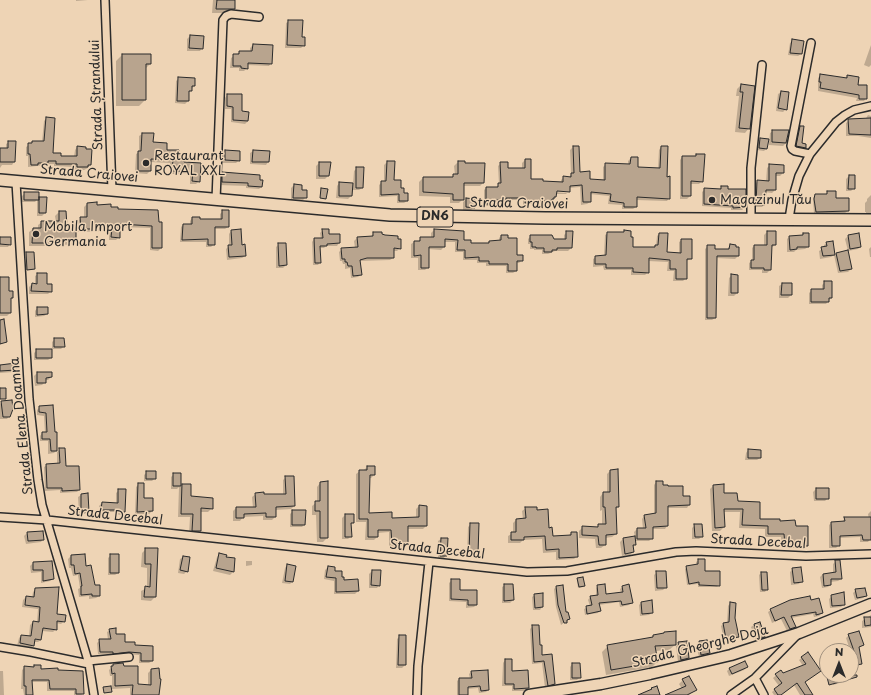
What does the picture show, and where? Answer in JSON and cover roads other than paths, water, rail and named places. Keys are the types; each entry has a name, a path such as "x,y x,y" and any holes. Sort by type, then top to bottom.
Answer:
{"main road":[{"name":"Strada Craiovei","path":"0,180 360,214 398,216 464,218 871,220"}],"street":[{"name":"Strada Ștrandului","path":"105,0 112,190"},
{"path":"216,200 223,20 226,16 231,14 259,17"},
{"path":"810,154 795,151 791,146 811,43"},
{"path":"751,220 751,168 762,65"},
{"path":"789,219 792,200 799,176 810,154 836,122 854,110 871,106"},
{"name":"Strada Elena Doamna","path":"16,182 29,399 38,480 42,505 89,662 94,695"},
{"name":"Strada Decebal","path":"0,517 47,520 527,572 551,572 582,568 676,552 696,551 806,556 871,554"},
{"path":"417,695 418,666 429,562"},
{"name":"Strada Gheorghe Doja","path":"529,695 601,684 695,664 759,647 799,633 871,604"},
{"path":"731,695 754,678 799,633"},
{"path":"0,648 89,662 129,657"},
{"path":"754,678 764,695"}],"place":[{"name":"Restaurant ROYAL XXL","path":"146,163"},
{"name":"Magazinul Tău","path":"712,200"},
{"name":"Mobila Import Germania","path":"36,234"}]}
